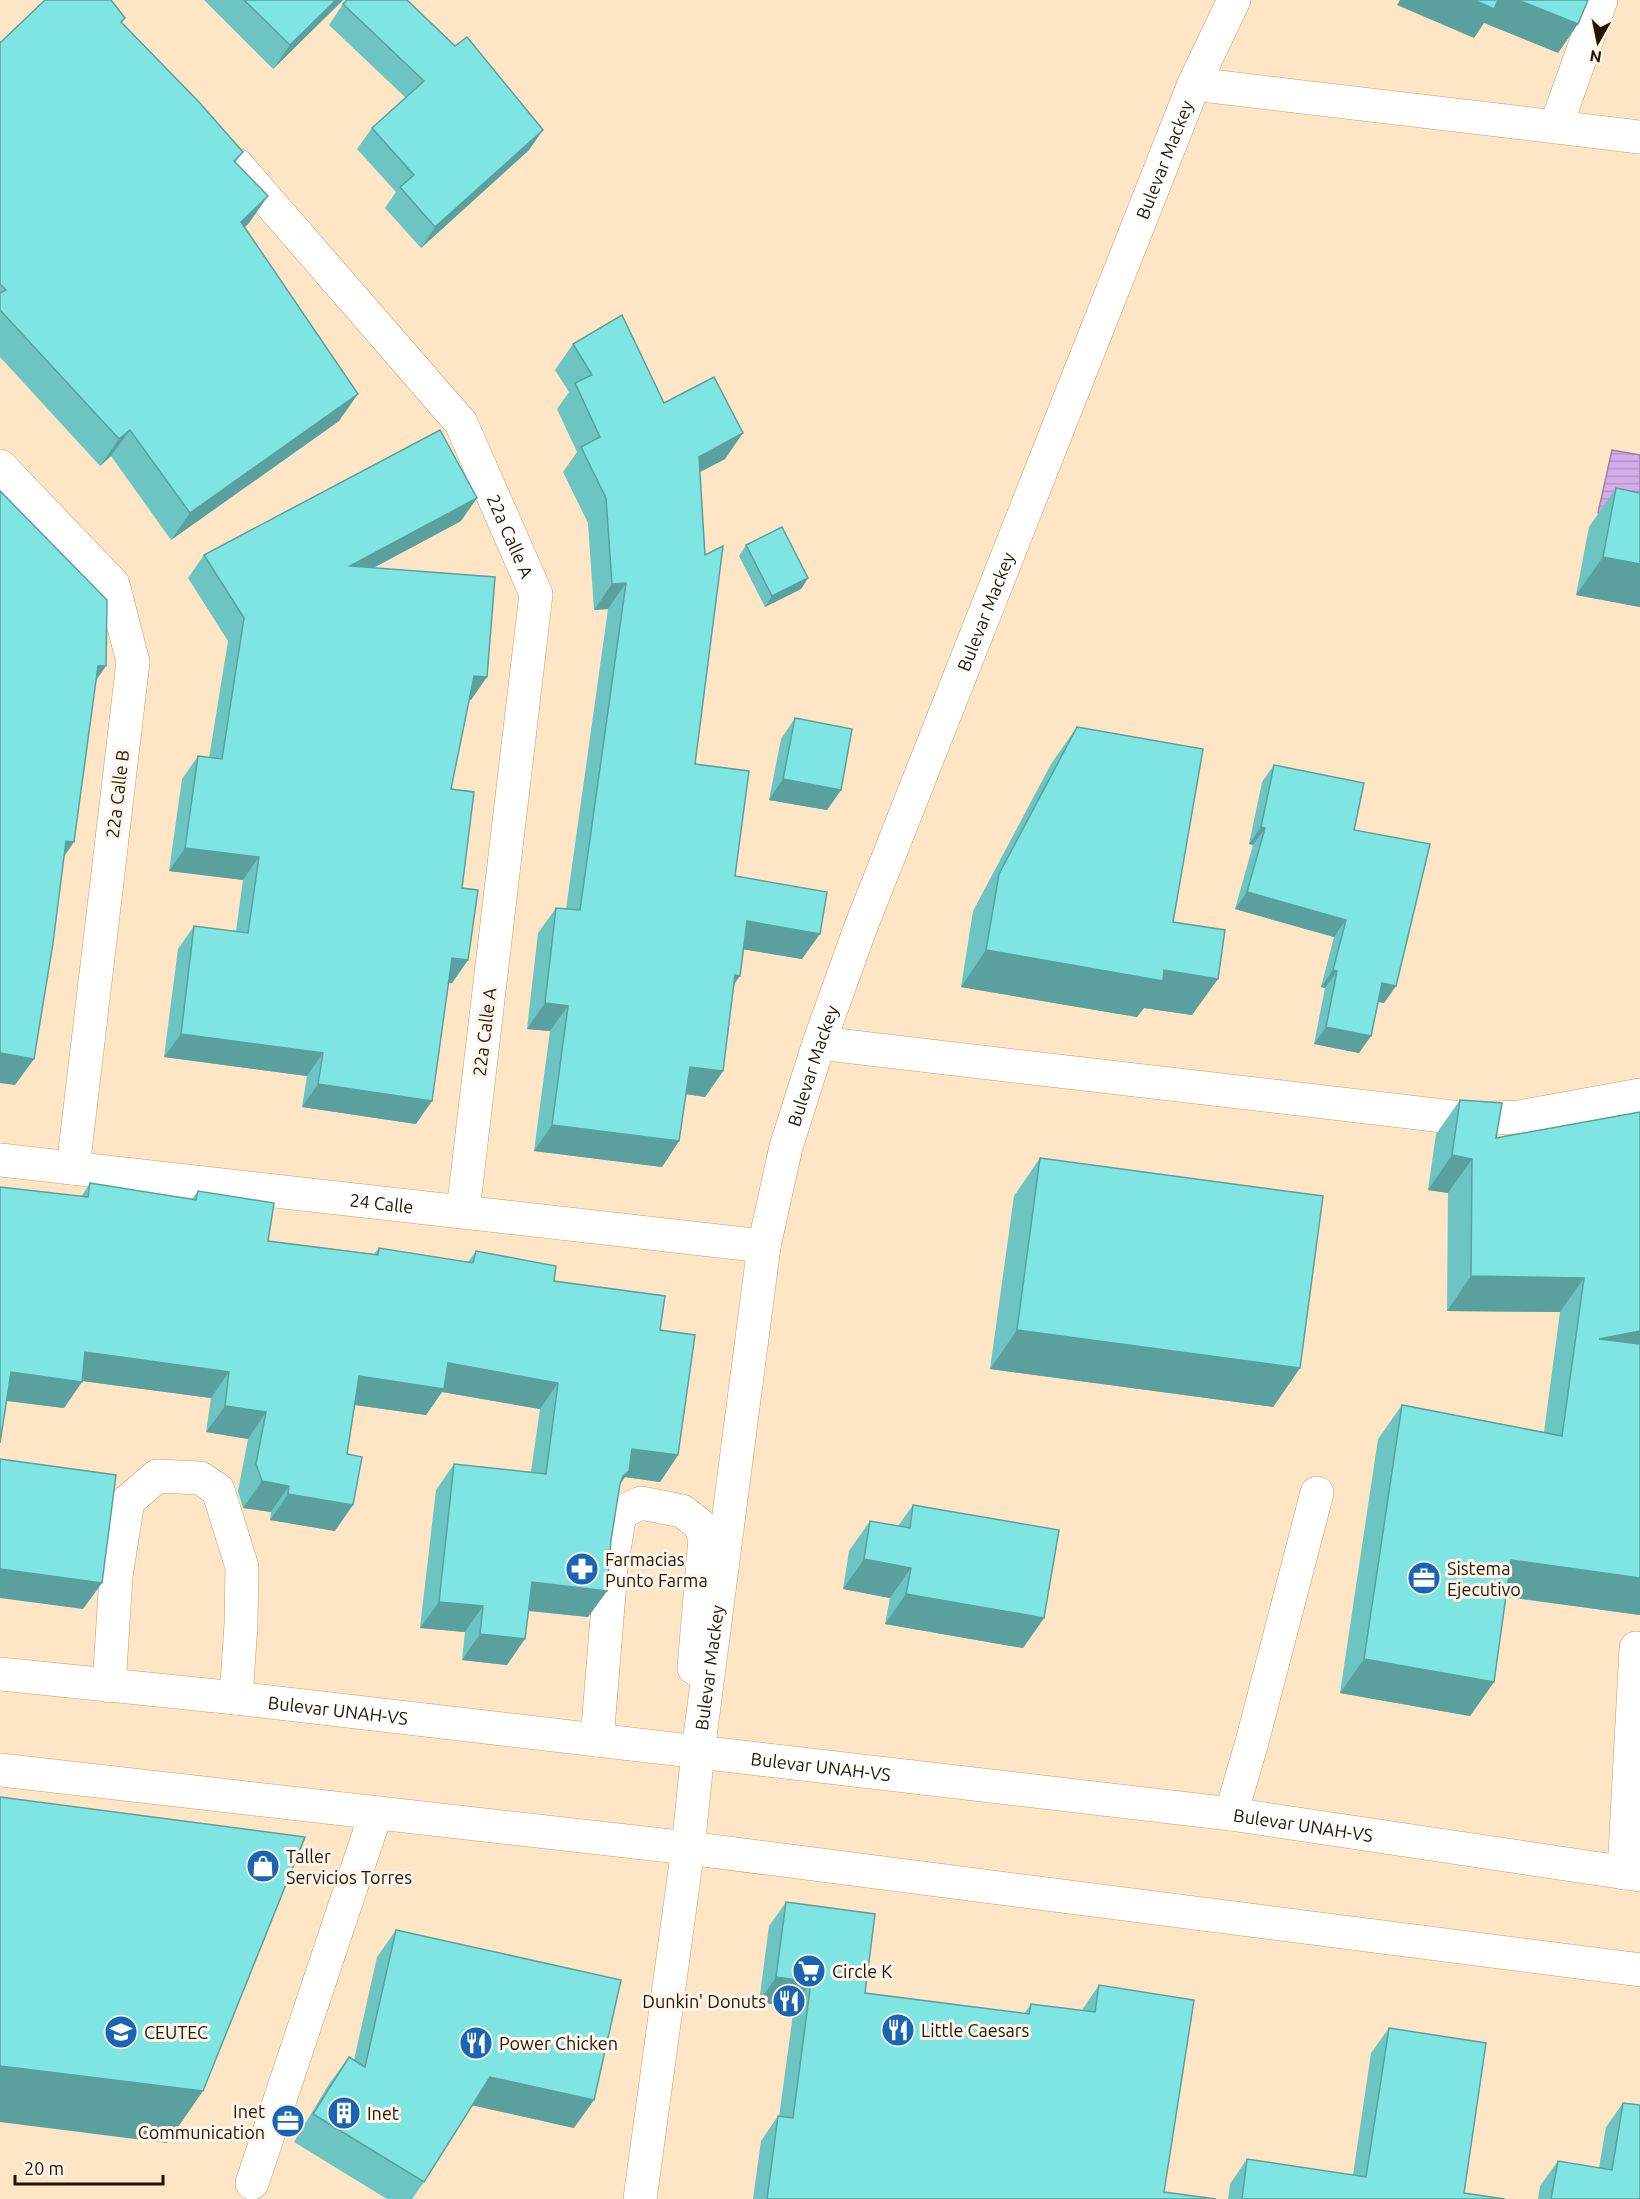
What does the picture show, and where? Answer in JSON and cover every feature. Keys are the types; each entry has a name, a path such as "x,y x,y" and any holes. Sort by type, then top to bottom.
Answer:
{"main road":[{"name":"Bulevar Mackey","path":"640,2199 688,1848 690,1751 764,1246 786,1147 819,1043 860,929 1194,84 1234,0"},
{"path":"1556,126 1601,0"},
{"path":"1194,84 1640,137"},
{"name":"22a Calle A","path":"218,144 461,423 536,594 463,1211"},
{"name":"22a Calle B","path":"0,466 113,584 133,662 73,1168"},
{"path":"819,1043 1469,1119 1519,1117 1640,1095"},
{"name":"24 Calle","path":"0,1160 764,1246"},
{"path":"109,1686 116,1576 128,1501 157,1476 200,1478 218,1490 242,1567 236,1698"},
{"path":"1231,1814 1317,1493"},
{"path":"597,1740 611,1569 620,1513 641,1503 682,1511 699,1524 705,1538 692,1694 690,1751"},
{"path":"1632,1874 1636,1648"},
{"name":"Bulevar UNAH-VS","path":"0,1674 236,1698 1231,1814 1632,1874"},
{"path":"0,1770 688,1848 1640,1970"},
{"path":"252,2183 376,1813"}],"shaded area":[{"path":"1612,450 1640,455 1640,493 1633,521 1598,513"}],"building":[{"path":"45,0 111,0 125,18 121,22 198,101 243,152 234,161 268,196 241,222 358,394 190,513 130,430 119,439 0,310 0,293 6,290 0,284 0,43"},
{"path":"244,0 336,0 290,45"},
{"path":"347,0 407,0 455,46 467,37 543,130 435,227 400,187 414,175 372,128 424,81 343,4"},
{"path":"1474,0 1498,0 1494,9"},
{"path":"1518,0 1588,0 1578,24"},
{"path":"622,315 664,403 714,377 743,433 699,457 705,555 723,546 695,764 749,771 735,876 827,892 820,934 747,921 740,976 735,975 723,1071 690,1067 679,1141 552,1125 568,1006 545,1003 556,908 580,910 626,583 612,584 606,498 581,447 600,437 575,383 592,375 573,344"},
{"path":"440,430 477,498 350,566 495,577 487,677 474,676 451,789 474,792 462,888 478,890 468,960 452,958 432,1101 318,1084 323,1053 181,1034 194,926 248,933 259,857 185,848 198,756 222,759 244,618 204,555"},
{"path":"1616,488 1640,493 1640,564 1603,557"},
{"path":"0,491 107,600 106,666 98,666 74,842 66,841 53,943 34,1059 0,1053"},
{"path":"782,527 808,578 772,596 746,545"},
{"path":"795,718 852,729 841,790 783,779"},
{"path":"1077,727 1203,749 1173,922 1225,930 1218,979 1164,970 1163,981 986,950 999,874"},
{"path":"1274,765 1364,783 1354,830 1430,844 1396,986 1382,983 1371,1036 1326,1027 1337,971 1333,970 1346,920 1247,892 1265,828 1261,827"},
{"path":"1460,1100 1502,1103 1496,1138 1640,1112 1640,1331 1599,1339 1640,1344 1640,1578 1511,1560 1494,1682 1364,1659 1402,1405 1562,1436 1584,1278 1471,1276 1472,1159 1452,1155"},
{"path":"1040,1158 1323,1196 1300,1368 1017,1330"},
{"path":"90,1183 196,1200 198,1191 274,1203 268,1241 378,1255 379,1248 473,1263 476,1251 556,1266 554,1281 665,1296 660,1330 695,1335 678,1455 632,1449 629,1471 623,1476 620,1484 611,1540 607,1591 532,1582 525,1639 480,1634 483,1606 439,1602 454,1464 546,1474 558,1383 448,1363 444,1389 359,1376 347,1454 362,1457 353,1505 288,1494 289,1486 262,1481 256,1464 266,1412 225,1406 229,1372 85,1352 82,1382 11,1372 0,1443 0,1187 88,1197"},
{"path":"0,1459 116,1475 102,1583 0,1569"},
{"path":"913,1505 1059,1530 1044,1618 906,1594 911,1568 864,1559 870,1521 910,1528"},
{"name":"CEUTEC","path":"0,1797 305,1837 203,2091 0,2066"},
{"path":"786,1902 875,1914 865,1993 1029,2014 1031,2004 1095,2012 1099,1985 1194,2000 1164,2192 1216,2199 767,2199 778,2116 793,2118 811,1982 776,1977"},
{"path":"396,1930 621,1980 594,2100 490,2077 424,2182 313,2114 349,2057 365,2067"},
{"path":"1389,2028 1486,2043 1464,2193 1505,2199 1242,2199 1247,2159 1366,2177"},
{"path":"1623,2103 1640,2105 1640,2199 1551,2199 1558,2161 1612,2170"}],"place":[{"name":"Farmacias Punto Farma","path":"582,1569"},
{"name":"Sistema Ejecutivo","path":"1424,1578"},
{"name":"Taller Servicios Torres","path":"263,1866"},
{"name":"Circle K","path":"809,1971"},
{"name":"Dunkin' Donuts","path":"789,2001"},
{"name":"Little Caesars","path":"898,2030"},
{"name":"CEUTEC","path":"121,2032"},
{"name":"Power Chicken","path":"476,2043"},
{"name":"Inet","path":"344,2113"},
{"name":"Inet Communication","path":"288,2121"}]}
